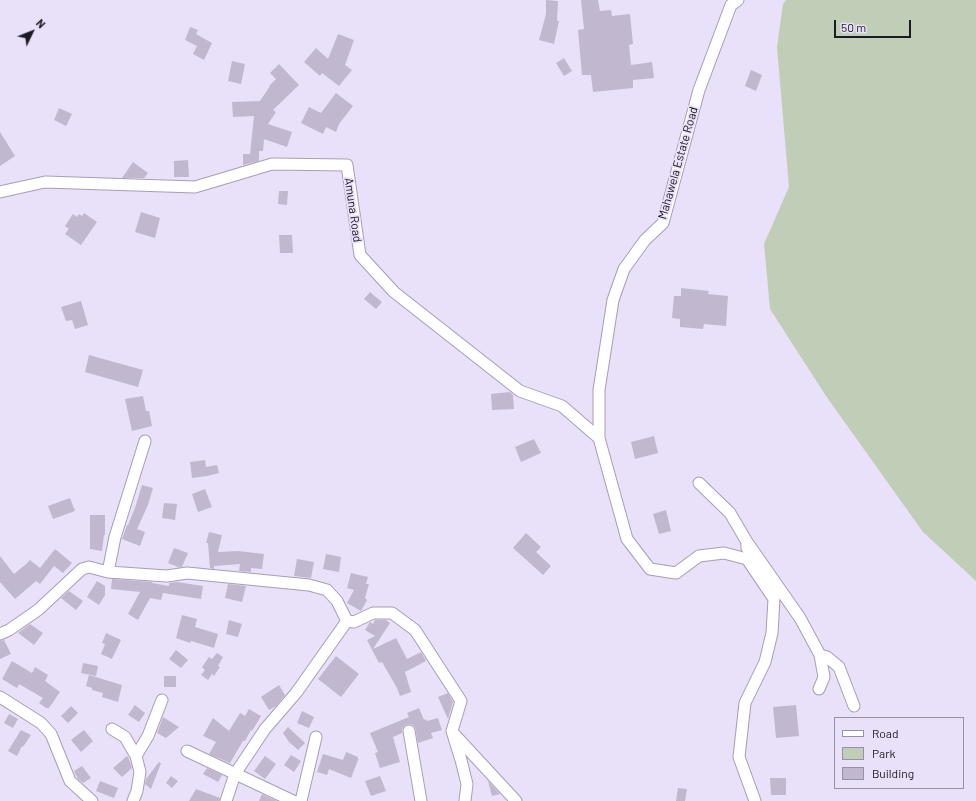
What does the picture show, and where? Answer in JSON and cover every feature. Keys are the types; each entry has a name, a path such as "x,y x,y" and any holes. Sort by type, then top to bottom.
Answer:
{"street":[{"name":"Mahawela Estate Road","path":"738,0 731,4 698,90 663,223 646,240 624,269 613,300 599,390 599,438 627,539 650,569 676,573 699,556 724,553 747,559"},
{"name":"Amuna Road","path":"0,192 45,182 195,187 272,164 347,165 360,255 394,292 520,391 562,406 599,438"},
{"path":"108,572 115,537 145,441"},
{"path":"699,483 730,513 760,562 800,618 820,655 824,677 818,689"},
{"path":"747,542 747,559 774,599 772,633 765,662 745,703 739,757 755,801"},
{"path":"0,634 9,630 38,610 82,569 89,567 108,572 167,576 187,573 309,585 326,590 337,602 346,621"},
{"path":"346,621 354,622 373,613 392,613 415,630 461,701 452,731 467,784 465,801"},
{"path":"226,801 235,774 265,729 296,693 346,621"},
{"path":"820,655 828,657 839,667 854,706"},
{"path":"0,697 41,723 52,734 70,781 92,801"},
{"path":"136,756 148,736 162,700"},
{"path":"112,729 125,737 136,756 140,772 137,791 133,801"},
{"path":"409,731 421,801"},
{"path":"452,731 516,801"},
{"path":"301,801 316,737"},
{"path":"187,751 293,801"}],"green space":[{"path":"786,0 976,0 976,581 923,532 826,396 770,309 764,244 789,187 777,47 783,4"}],"building":[{"path":"546,0 558,1 557,21 559,21 554,44 539,40 546,14"},
{"path":"581,0 598,0 600,11 611,10 612,16 630,14 633,44 629,45 631,65 652,62 654,78 633,80 633,88 593,92 591,75 582,75 578,30 584,29"},
{"path":"190,27 198,30 196,34 212,43 204,60 193,54 197,46 185,40"},
{"path":"338,34 354,40 345,65 352,70 339,86 322,73 320,76 304,62 316,48 328,59"},
{"path":"564,58 572,71 564,76 556,63"},
{"path":"232,61 245,64 241,84 228,81"},
{"path":"279,64 299,85 273,110 276,112 268,124 292,132 287,147 264,139 263,151 259,151 259,161 243,165 243,154 250,154 254,116 233,117 232,102 260,101 269,86 276,79 270,73"},
{"path":"751,70 762,75 756,91 745,86"},
{"path":"336,93 353,106 339,124 336,132 326,127 323,134 301,123 309,107 321,113"},
{"path":"59,108 72,114 66,126 54,120"},
{"path":"0,132 15,156 0,166"},
{"path":"188,160 189,177 174,177 174,161"},
{"path":"133,162 148,173 144,178 122,178"},
{"path":"279,191 288,191 287,205 278,204"},
{"path":"141,212 160,218 155,238 135,232"},
{"path":"84,213 97,222 81,245 65,234 69,229 65,226 73,214 77,217 79,214 82,216"},
{"path":"279,235 292,235 293,253 280,253"},
{"path":"681,288 709,291 708,294 728,296 726,326 704,324 703,329 680,327 680,319 672,318 674,296 681,296"},
{"path":"370,292 382,302 376,309 364,299"},
{"path":"81,301 88,325 75,329 72,320 66,321 61,307"},
{"path":"89,355 143,370 138,387 85,372"},
{"path":"510,392 513,395 514,409 492,410 491,394"},
{"path":"143,396 146,411 149,411 152,426 132,431 125,399"},
{"path":"654,436 658,453 635,459 631,442"},
{"path":"534,439 541,453 521,462 515,447"},
{"path":"205,460 206,467 217,465 219,473 192,478 190,462"},
{"path":"142,485 153,488 148,505 137,529 145,532 140,546 122,539 135,508"},
{"path":"205,489 212,507 198,512 192,494"},
{"path":"70,498 75,511 53,519 48,506"},
{"path":"164,503 177,504 175,520 162,518"},
{"path":"666,510 671,531 659,534 653,514"},
{"path":"90,515 105,515 105,535 102,551 90,549"},
{"path":"209,532 222,535 218,552 238,551 264,554 262,569 251,568 251,572 239,571 240,564 214,566 214,569 210,568 208,543 206,543"},
{"path":"526,533 541,547 536,552 551,566 543,575 513,548"},
{"path":"174,548 188,553 182,567 168,563"},
{"path":"55,549 72,563 63,573 54,566 40,584 36,581 15,599 0,582 0,556 14,574 30,560 40,568"},
{"path":"326,554 341,557 339,572 323,569"},
{"path":"297,559 314,562 311,578 294,576"},
{"path":"351,573 368,577 366,584 369,584 365,598 367,600 361,611 347,603 354,590 347,588"},
{"path":"112,579 152,582 169,586 169,583 177,582 203,586 201,599 163,593 161,600 150,598 138,620 128,614 140,592 111,589"},
{"path":"97,581 105,586 105,595 99,605 87,597"},
{"path":"228,584 246,586 242,602 225,598"},
{"path":"69,591 83,601 76,610 61,598"},
{"path":"182,615 197,619 195,627 218,634 214,648 191,641 190,643 176,638"},
{"path":"229,620 242,624 238,637 226,634"},
{"path":"375,620 386,620 390,623 373,649 396,638 407,659 421,652 426,661 405,672 411,692 400,696 382,662 379,663 367,640 375,636 365,630 370,622 373,624"},
{"path":"30,624 43,633 34,645 18,633"},
{"path":"106,633 121,640 112,659 101,654 105,644 102,643"},
{"path":"4,640 11,654 0,659 0,641"},
{"path":"176,650 188,660 181,668 169,659"},
{"path":"217,653 223,657 218,666 220,667 214,676 212,674 208,680 201,675 205,670 202,667 209,657 212,659"},
{"path":"336,656 359,674 341,697 318,679"},
{"path":"12,661 32,673 35,667 48,675 45,681 60,692 49,708 46,708 39,703 43,698 19,684 17,688 2,679"},
{"path":"83,663 98,666 96,676 81,673"},
{"path":"89,675 122,685 118,702 102,697 103,693 92,690 92,688 86,686"},
{"path":"164,676 176,676 176,687 164,687"},
{"path":"279,685 285,695 276,706 269,710 261,697"},
{"path":"448,693 453,702 448,719 438,697"},
{"path":"135,705 145,713 139,722 128,715"},
{"path":"796,705 799,736 776,738 773,707"},
{"path":"71,706 78,713 68,723 61,716"},
{"path":"419,708 424,720 426,719 427,721 438,718 442,730 431,733 433,738 418,743 415,727 411,724 405,725 402,729 402,733 393,737 400,762 380,768 375,753 378,752 370,733 409,717 407,713"},
{"path":"249,709 261,716 245,741 243,741 230,763 209,754 216,742 203,736 213,718 229,731 240,713 245,716"},
{"path":"302,711 314,717 309,728 297,723"},
{"path":"9,714 18,719 13,728 4,723"},
{"path":"163,717 179,727 166,738 157,733"},
{"path":"288,727 305,743 298,750 289,742 283,733"},
{"path":"21,730 31,735 23,747 22,746 17,756 8,751"},
{"path":"84,730 93,741 81,752 71,740"},
{"path":"346,752 358,757 351,778 329,769 327,775 317,772 323,754 343,760"},
{"path":"291,755 301,761 294,772 284,765"},
{"path":"127,756 132,768 122,777 113,768"},
{"path":"265,756 276,764 265,779 254,771"},
{"path":"159,762 161,763 151,789 145,784 146,779"},
{"path":"82,766 91,778 83,783 78,779 74,771"},
{"path":"207,768 222,775 218,782 203,774"},
{"path":"171,776 178,781 172,788 166,783"},
{"path":"380,776 386,791 371,796 365,781"},
{"path":"770,778 786,778 786,795 771,795"},
{"path":"100,781 118,788 114,798 96,791"},
{"path":"488,781 500,794 492,796"},
{"path":"678,788 687,789 685,801 676,801"},
{"path":"196,789 220,798 219,801 189,801"},
{"path":"262,794 277,801 259,801"}]}
